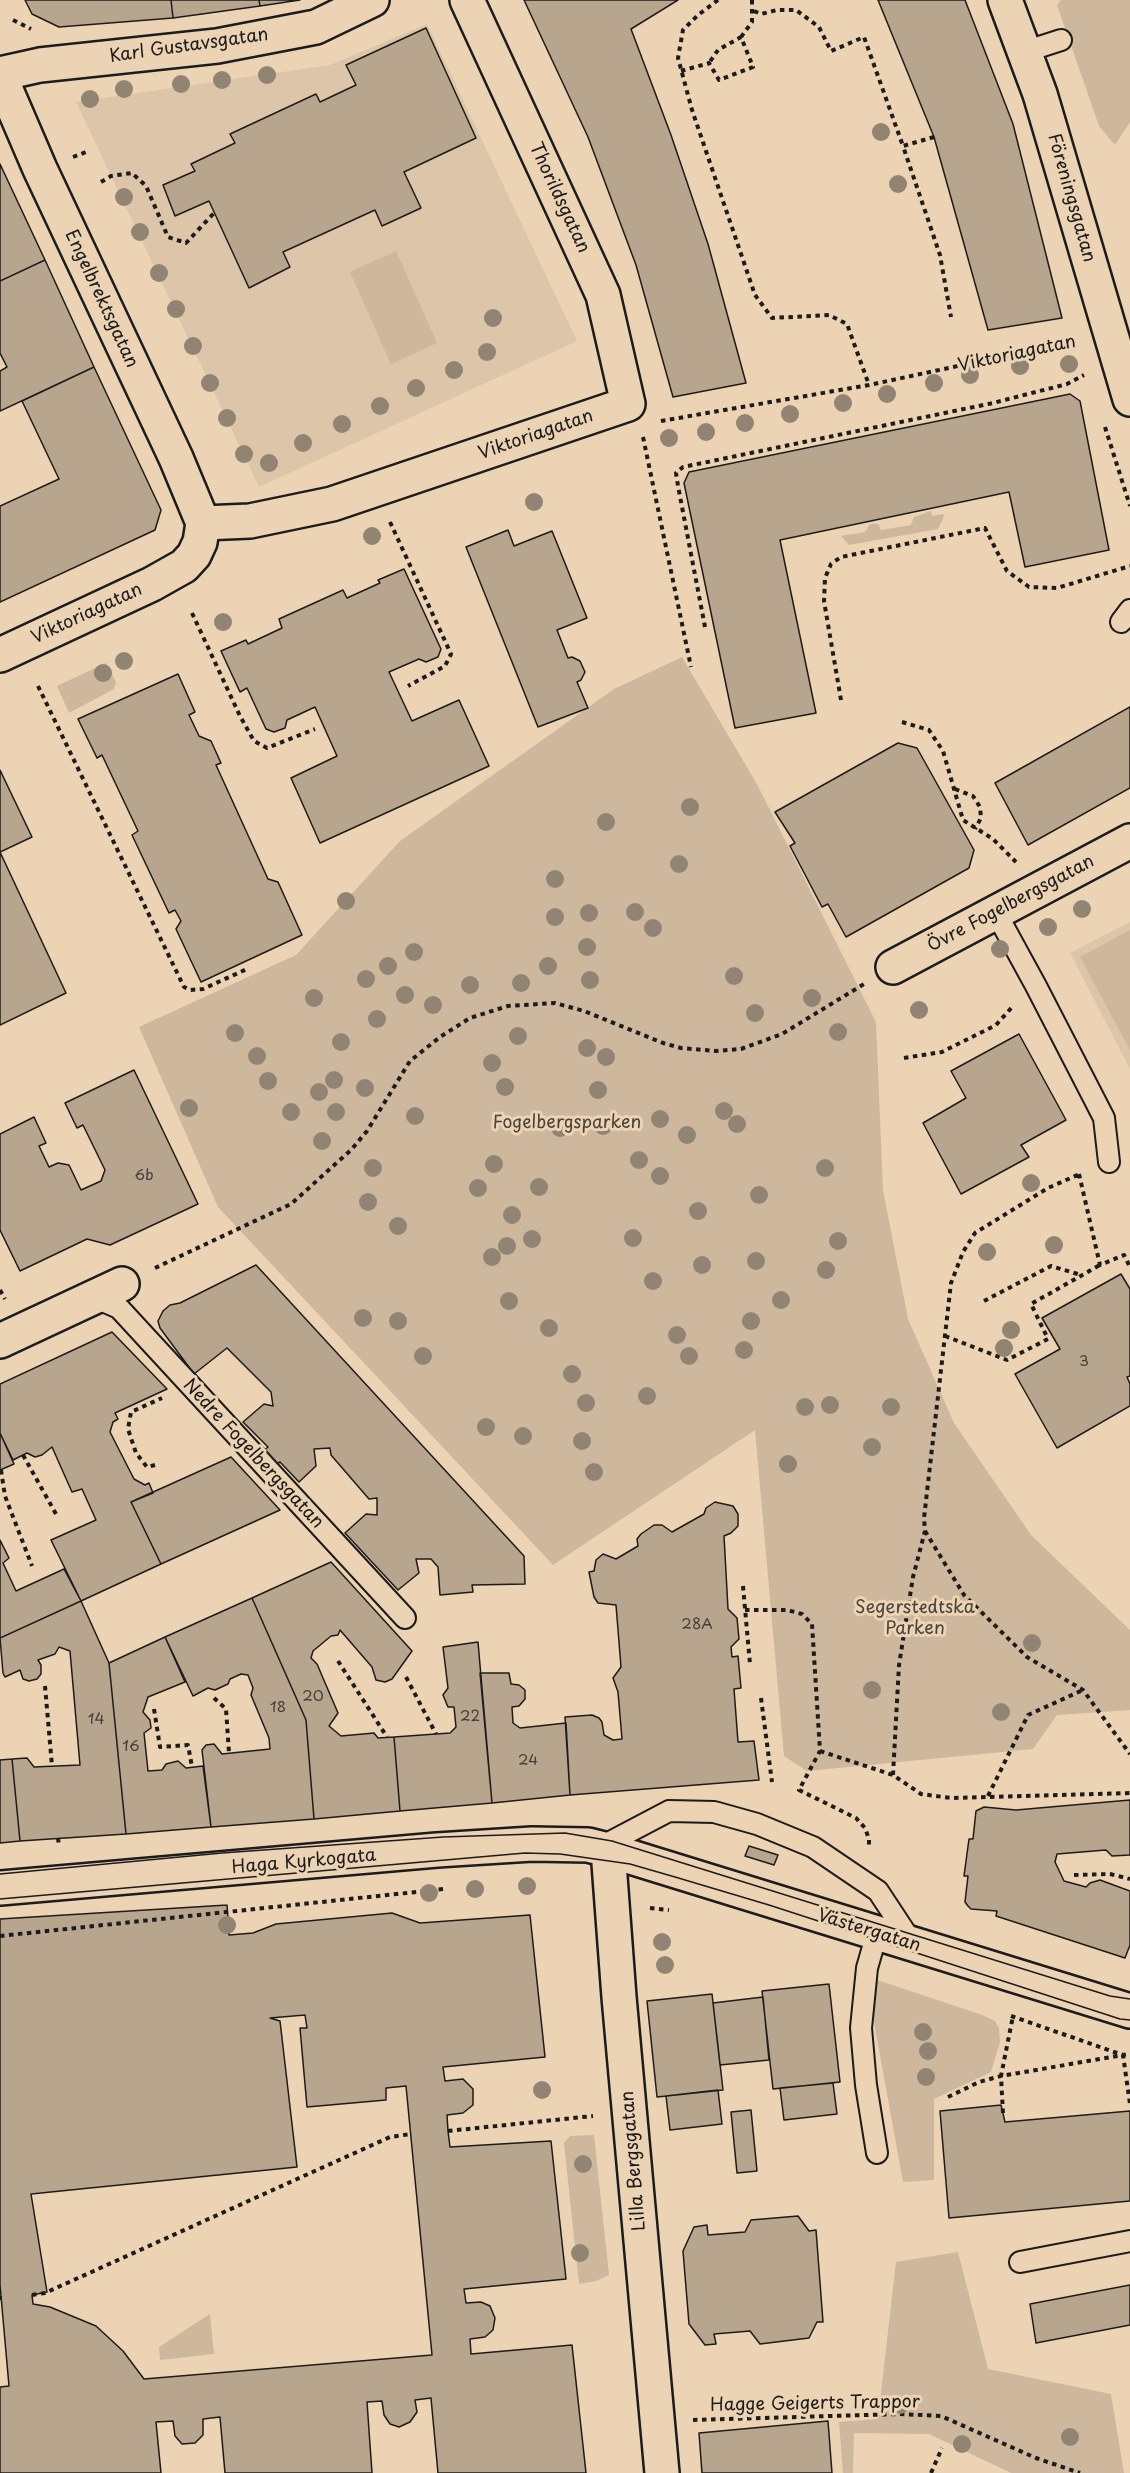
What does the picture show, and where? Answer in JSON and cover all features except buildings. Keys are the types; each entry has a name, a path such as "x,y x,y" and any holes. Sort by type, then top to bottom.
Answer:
{"street":[{"name":"Karl Gustavsgatan","path":"0,75 40,65 217,46 316,27 372,0"},
{"name":"Thorildsgatan","path":"467,0 603,295 634,415"},
{"name":"Föreningsgatan","path":"1005,0 1040,94 1121,332 1130,399"},
{"name":"Engelbrektsgatan","path":"0,75 40,169 176,458 203,523"},
{"name":"Viktoriagatan","path":"0,655 152,584 184,566 194,555 200,542 203,523 250,521 332,504 634,415"},
{"name":"Övre Fogelbergsgatan","path":"893,967 995,911 1130,842"},
{"path":"0,1341 109,1291"},
{"name":"Haga Kyrkogata","path":"0,1888 532,1844 561,1843 608,1850"},
{"name":"Västergatan","path":"608,1850 1130,2011"},
{"name":"Lilla Bergsgatan","path":"608,1850 662,2473"}],"lane":[{"path":"1024,52 1061,40"},
{"path":"995,911 1104,1118 1109,1162"},
{"name":"Nedre Fogelbergsgatan","path":"109,1291 119,1308 405,1618"},
{"path":"608,1850 612,1841 669,1811 714,1812 757,1824 813,1847 878,1891 905,1932 910,1944"},
{"path":"877,1933 867,1968 861,2028 866,2085 877,2153"},
{"path":"1020,2262 1130,2241"}],"path":[{"path":"718,0 683,30 678,58 692,110 755,296 772,318 829,315 847,324 869,385"},
{"path":"681,71 709,63 718,50 741,36 752,22 754,10 752,0"},
{"path":"754,10 761,14 777,10 796,10 819,27 831,51 864,37 940,255 951,317"},
{"path":"709,63 719,80 753,67 741,36"},
{"path":"903,146 934,137"},
{"path":"101,182 111,176 132,173 146,186 168,237 186,243 214,213"},
{"name":"Viktoriagatan","path":"634,415 869,385 1121,332"},
{"path":"705,627 676,473 683,467 993,403 1067,384 1090,371"},
{"path":"634,415 691,667"},
{"path":"388,519 451,654 445,666 408,687"},
{"path":"841,700 824,601 825,578 831,564 842,557 986,528 1007,571 1029,587 1057,588 1130,566"},
{"path":"192,614 254,741 267,748 315,729"},
{"path":"38,686 184,987 190,990 203,989 247,969"},
{"path":"902,722 929,730 943,751 963,820 993,839 1019,866"},
{"path":"955,789 973,796 980,807 981,818 975,829"},
{"path":"109,1291 291,1204 367,1131 410,1061 440,1037 470,1018 508,1006 555,1003 584,1011 681,1048 716,1051 741,1048 782,1034 893,967"},
{"path":"904,1058 942,1053 996,1025 1009,1009 1036,986"},
{"path":"893,1774 899,1665 913,1577 925,1531 924,1518 951,1283 963,1252 975,1233 1048,1188 1079,1174 1100,1264"},
{"path":"945,1336 1007,1360 1048,1339 1031,1304 1100,1264 1124,1255 1130,1266"},
{"path":"984,1301 1051,1266 1081,1275"},
{"path":"155,1466 147,1467 136,1453 128,1429 131,1412 190,1385"},
{"path":"23,1455 56,1514"},
{"path":"1,1470 5,1496 32,1566"},
{"path":"925,1531 964,1595 1027,1657 1083,1690 1130,1754"},
{"path":"743,1586 750,1664"},
{"path":"745,1610 787,1610 802,1614 812,1624 820,1751 800,1790 856,1818 865,1828 869,1839 869,1856"},
{"path":"338,1661 387,1737"},
{"path":"406,1677 436,1734"},
{"path":"45,1686 52,1766"},
{"path":"987,1797 1028,1715 1083,1690"},
{"path":"214,1698 226,1709 229,1753"},
{"path":"761,1698 772,1782"},
{"path":"154,1709 160,1747 188,1745 192,1767"},
{"path":"820,1751 893,1774 921,1794 951,1798 1130,1793"},
{"path":"58,1838 59,1846"},
{"path":"1074,1875 1110,1874 1130,1879"},
{"path":"0,1936 449,1889"},
{"path":"1003,2113 1001,2076 1013,2016"},
{"path":"948,2097 979,2082 1001,2076 1123,2055 1130,2104"},
{"path":"448,2131 594,2116"},
{"path":"32,2295 45,2293 390,2137 411,2134"},
{"name":"Hagge Geigerts Trappor","path":"684,2421 900,2414 941,2416 1036,2458 1080,2473"},
{"path":"931,2473 942,2448"}],"shaded area":[{"path":"427,24 577,341 259,487 76,102 330,65"},
{"path":"1130,922 1130,1069 1070,953"}],"green space":[{"path":"1061,0 1130,0 1130,122 1115,145 1099,126 1057,5"},
{"path":"396,251 437,343 391,364 350,272"},
{"path":"931,511 932,516 943,514 944,516 938,529 849,545 841,536 865,532 870,524 878,524 881,530 911,525 914,517"},
{"name":"Fogelbergsparken","path":"682,657 758,786 876,1022 883,1190 908,1319 954,1423 1031,1535 1130,1630 1130,1710 1057,1715 1033,1749 807,1771 784,1756 755,1430 553,1565 218,1207 139,1027 296,955 400,841 614,689"},
{"path":"106,663 116,682 114,689 69,713 57,686"},
{"path":"1130,930 1130,1050 1080,957"},
{"path":"874,1979 982,2015 995,2021 999,2028 1000,2042 991,2072 934,2099 934,2180 903,2182 870,2000"},
{"path":"594,2135 609,2275 596,2281 579,2284 564,2143 570,2136"},
{"path":"958,2252 988,2369 1111,2394 1124,2473 1011,2473 929,2434 854,2433 853,2473 843,2473 839,2422 878,2419 896,2262"},
{"path":"210,2314 214,2354 160,2360 159,2347"}],"tram line":[{"path":"0,1874 222,1853 443,1837 565,1833 612,1841 1110,1996 1130,1999"},
{"path":"0,1899 525,1853 560,1854 630,1864 675,1877 769,1905 1120,2019 1130,2020"}],"park label":[{"name":"Segerstedtska Parken","path":"915,1618"}]}
